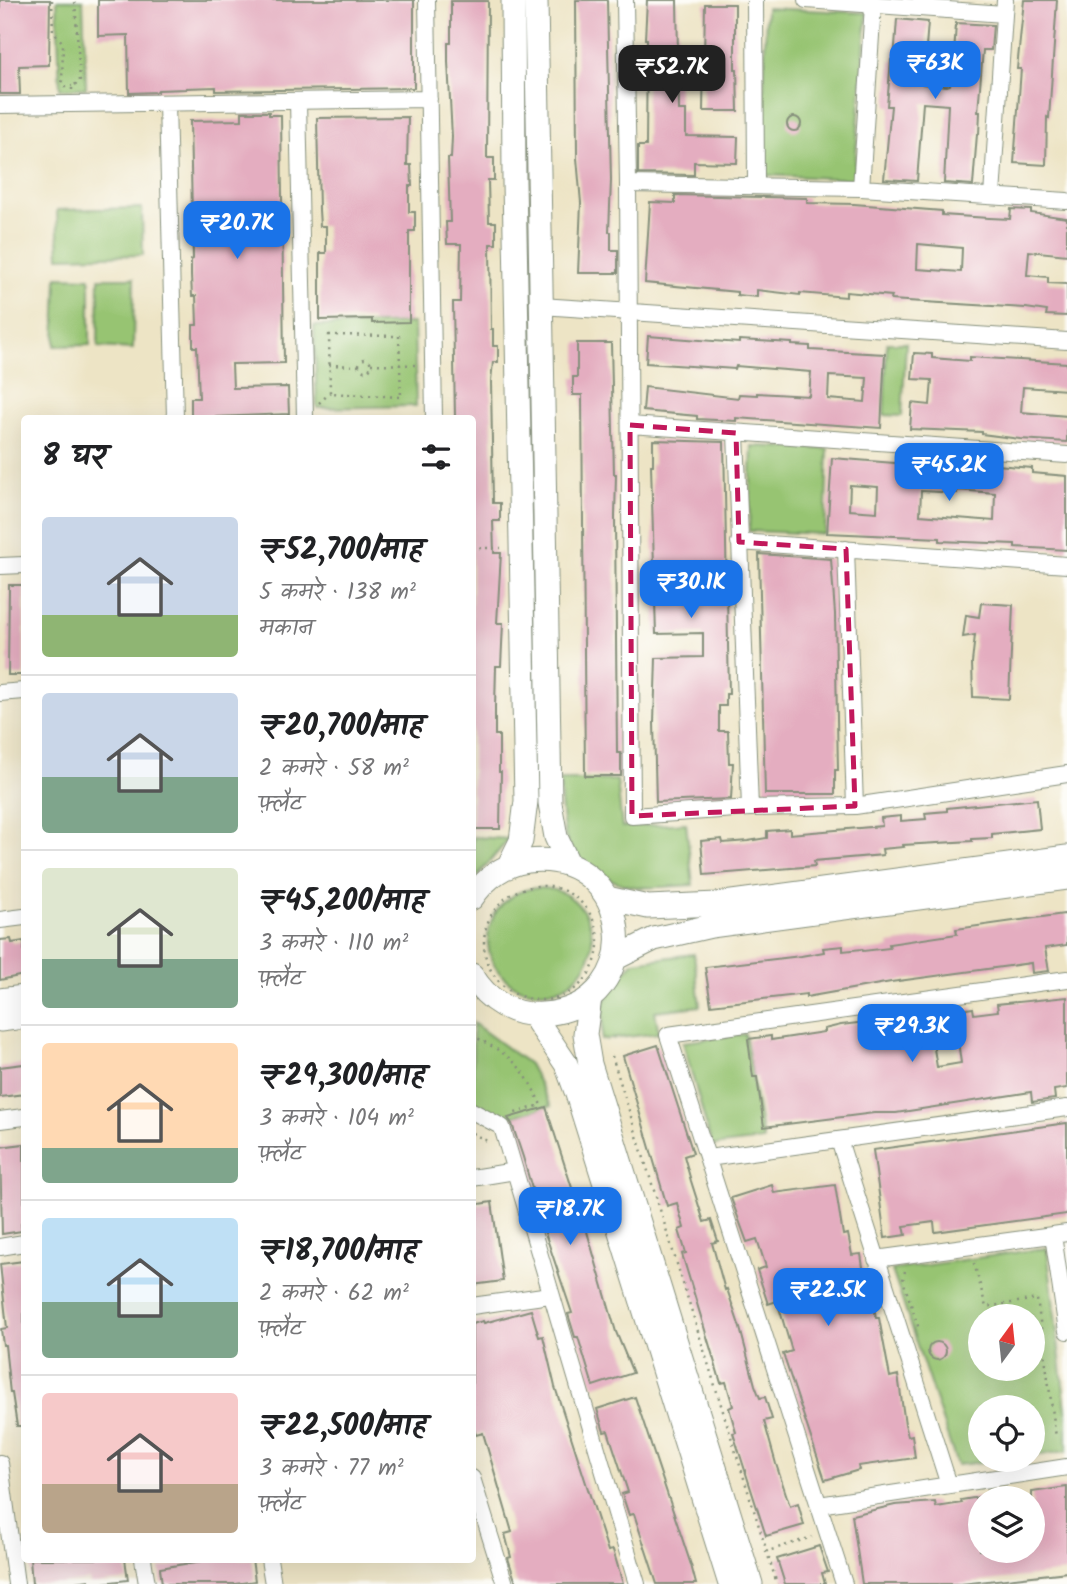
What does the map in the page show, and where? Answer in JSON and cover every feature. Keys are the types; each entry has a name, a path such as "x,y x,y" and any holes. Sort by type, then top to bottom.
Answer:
{"street":[{"path":"427,0 434,415"},
{"path":"508,867 522,841 526,801 513,0"},
{"path":"536,0 550,803 556,837 569,865"},
{"path":"625,0 632,816 750,808 855,806 1067,774"},
{"path":"755,0 756,185"},
{"path":"806,0 873,5 1004,7 992,196"},
{"path":"861,188 873,5"},
{"path":"0,105 429,99"},
{"path":"299,101 305,415"},
{"path":"167,103 175,415"},
{"path":"628,184 861,188 1067,201"},
{"path":"541,306 1067,341"},
{"path":"630,425 1067,455"},
{"path":"736,433 750,808"},
{"path":"738,542 1067,565"},
{"path":"846,549 855,806"},
{"path":"0,566 21,565"},
{"path":"0,693 21,691"},
{"path":"607,898 648,906 717,904 1067,857"},
{"path":"476,893 485,881 521,862 541,859 569,865 589,876 607,898 618,928 616,958 606,980 590,998 560,1013 533,1015 514,1011 492,999 476,982"},
{"path":"616,958 654,939 711,926 1067,878"},
{"path":"0,920 21,917"},
{"path":"844,1584 668,1035 1067,979"},
{"path":"0,1000 21,997"},
{"path":"590,998 585,1034 590,1064 751,1584"},
{"path":"533,1015 566,1064 589,1129 730,1584"},
{"path":"0,1020 21,1017"},
{"path":"708,1158 1067,1108"},
{"path":"476,1113 502,1127 637,1584"},
{"path":"0,1120 21,1117"},
{"path":"839,1140 949,1485"},
{"path":"476,1177 515,1171"},
{"path":"876,1259 1060,1234 1067,1331"},
{"path":"0,1247 21,1244"},
{"path":"476,1305 551,1295"},
{"path":"0,1463 16,1584"},
{"path":"819,1505 1067,1466"},
{"path":"476,1491 505,1584"},
{"path":"144,1563 147,1584"},
{"path":"270,1563 273,1584"}],"path":[{"path":"52,0 53,31 62,43 62,84 65,87 80,82 75,0"},
{"path":"71,104 72,86"},
{"path":"329,335 399,336 400,365 401,397 330,393 329,335"},
{"path":"359,366 364,358 370,360 371,364"},
{"path":"371,364 433,366"},
{"path":"330,365 359,366 367,370 371,364"},
{"path":"476,548 509,548"},
{"path":"545,885 562,889 577,897 596,925 598,950 590,974 571,991 548,1000 530,999 514,994 500,983 489,969 484,953 483,935 488,918 505,898 527,887 545,885"},
{"path":"476,1037 517,1063 528,1077 541,1105 503,1116"},
{"path":"612,1056 777,1584"},
{"path":"476,1135 487,1141"},
{"path":"963,1264 975,1263 986,1307 1037,1299 1056,1437"},
{"path":"916,1270 905,1271 902,1276 919,1329"},
{"path":"755,1556 827,1532"}],"highlighted area":[{"path":"630,425 736,433 739,542 846,549 855,806 632,816"}],"green space":[{"path":"57,0 83,0 86,88 60,89"},
{"path":"766,8 867,13 854,179 762,175"},
{"path":"142,208 143,255 59,257 57,210"},
{"path":"57,277 90,278 90,345 55,346"},
{"path":"99,278 134,278 133,349 98,347"},
{"path":"414,323 416,406 317,408 314,326"},
{"path":"887,343 906,343 902,416 884,415"},
{"path":"752,446 828,449 825,534 749,531"},
{"path":"560,780 617,780 622,827 686,823 693,885 651,888 628,886 604,876 586,864 574,853 566,839"},
{"path":"476,837 509,839 476,878"},
{"path":"540,888 560,892 577,903 588,920 592,940 588,960 577,977 560,988 540,992 520,988 503,977 492,960 488,940 492,920 503,903 520,892"},
{"path":"694,954 700,1006 655,1011 659,1033 602,1040 604,1003 619,977 634,962"},
{"path":"476,1025 529,1064 551,1106 502,1119 476,1104"},
{"path":"745,1034 763,1140 712,1146 683,1042"},
{"path":"1047,1248 1067,1418 1067,1451 1045,1454 1045,1395 968,1395 968,1464 957,1465 892,1270"}],"building":[{"path":"0,0 50,0 49,65 19,66 20,94 0,94"},
{"path":"98,0 414,0 414,88 216,91 216,87 129,93 128,35 98,36"},
{"path":"576,0 607,0 611,180 609,232 611,250 618,250 618,273 578,273 581,203 577,158"},
{"path":"647,0 677,0 679,110 686,110 686,136 738,137 737,163 694,162 694,175 638,174 638,146 646,146"},
{"path":"1024,0 1057,0 1049,118 1047,117 1046,165 1014,163 1021,69 1017,69"},
{"path":"451,1 488,1 487,158 494,158 494,180 488,180 489,222 496,222 496,244 490,244 491,329 493,346 498,346 498,362 493,362 491,381 493,503 500,503 500,521 493,521 494,553 501,553 497,623 503,623 501,666 496,666 495,707 495,735 499,735 501,772 500,829 476,829 476,415 455,415 453,302 460,302 461,244 447,244 446,222 450,222 448,158 451,158 452,137 448,43 451,43"},
{"path":"705,4 735,4 738,111 703,111"},
{"path":"897,19 928,22 923,84 947,86 950,85 953,71 956,23 993,25 991,50 983,50 979,134 973,185 944,183 948,105 923,103 917,181 884,179 891,106 887,106"},
{"path":"242,112 281,115 284,363 232,364 233,388 288,387 289,414 191,415 191,398 199,398 197,347 193,347 193,325 197,325 196,296 192,296 191,276 193,259 190,121 242,120"},
{"path":"408,117 407,165 411,165 412,186 409,186 409,212 415,212 415,231 409,231 409,322 372,323 372,319 320,320 320,253 326,253 326,226 320,226 317,118"},
{"path":"794,117 799,119 799,129 794,131 789,129 787,124 789,119"},
{"path":"675,195 807,198 807,203 942,211 942,215 1010,219 1011,209 1031,210 1031,213 1067,218 1067,255 1029,251 1027,275 1048,277 1048,283 1067,284 1067,316 1046,315 1047,311 1026,308 891,300 892,296 846,292 846,297 757,290 757,297 737,295 737,292 645,283 650,202 675,203","holes":["918,244 962,248 961,272 917,269"]},
{"path":"648,336 739,343 739,340 792,343 810,346 810,350 885,354 881,428 736,418 736,421 697,419 697,416 643,411 645,387 738,398 739,394 757,393 809,396 811,372 646,363","holes":["829,376 867,378 865,402 828,399"]},
{"path":"577,343 611,343 616,474 617,753 621,753 621,776 585,776 582,395 573,395 573,377 577,377"},
{"path":"914,353 932,354 932,358 970,361 970,357 1067,363 1067,390 1023,387 1021,412 1067,416 1067,442 1020,439 982,432 910,429 912,403 930,405 932,380 912,379"},
{"path":"653,440 724,442 729,694 726,694 726,706 719,706 719,731 728,731 729,763 733,763 731,799 656,802 656,658 703,657 703,633 656,634 651,465"},
{"path":"832,458 907,464 997,463 1032,468 1032,473 1067,476 1067,550 1015,547 1015,544 940,541 940,538 827,533","holes":["850,485 878,487 877,512 849,510","957,490 995,493 994,521 920,515 921,491 957,493"]},
{"path":"759,554 831,559 835,614 838,770 835,770 835,794 765,794"},
{"path":"9,585 21,585 21,675 8,675"},
{"path":"981,603 1013,605 1009,699 973,697 975,635 963,637 966,615 979,617"},
{"path":"1037,799 1040,829 992,834 992,838 972,841 903,845 904,847 882,849 883,855 814,861 815,866 704,875 701,841 748,841 767,838 767,831 790,829 790,834 882,826 881,818 901,816 901,821 926,819 925,813 947,811 947,808"},
{"path":"1067,915 1067,945 1045,948 1049,971 1032,973 1031,963 891,982 806,997 806,994 711,1005 705,967 801,956 824,952 823,948 843,946 843,951 863,951 890,948 889,944 957,934 956,929"},
{"path":"11,939 12,943 21,942 21,976 0,980 0,940"},
{"path":"1067,997 1067,1088 1054,1090 1055,1099 1032,1102 1031,1092 896,1113 874,1113 764,1127 748,1039 771,1036 771,1040 824,1032 824,1029 841,1025 883,1020 884,1026 929,1018 937,1067 961,1063 954,1011 973,1008 974,1014 998,1011 997,1004"},
{"path":"658,1045 693,1153 684,1156 691,1181 704,1222 711,1220 718,1241 712,1243 725,1290 727,1289 740,1328 755,1385 760,1398 765,1397 772,1419 764,1421 776,1464 790,1506 798,1503 804,1525 766,1536 733,1433 736,1432 729,1408 733,1406 726,1382 721,1383 682,1254 686,1253 679,1230 684,1228 677,1203 667,1206 623,1056"},
{"path":"21,1064 21,1094 0,1097 0,1067"},
{"path":"546,1107 573,1191 575,1190 616,1332 633,1373 593,1386 578,1337 575,1337 568,1314 572,1313 523,1157 508,1118"},
{"path":"1067,1123 1067,1214 935,1232 934,1222 904,1226 906,1235 885,1238 873,1150"},
{"path":"21,1144 21,1231 2,1234 0,1147"},
{"path":"772,1185 774,1193 835,1185 843,1235 848,1234 852,1255 861,1254 867,1294 872,1294 876,1318 879,1318 890,1377 898,1375 905,1424 908,1436 912,1435 915,1458 858,1466 859,1470 825,1480 783,1354 792,1351 777,1301 768,1304 757,1270 766,1267 757,1239 747,1242 731,1198"},
{"path":"492,1202 503,1281 476,1284 476,1204"},
{"path":"21,1261 21,1426 17,1426 3,1345 1,1329 7,1328 0,1264"},
{"path":"531,1310 539,1337 543,1336 555,1387 608,1551 613,1550 623,1584 517,1584 508,1558 511,1557 505,1534 512,1532 483,1433 476,1435 476,1323"},
{"path":"937,1342 943,1345 946,1351 943,1357 937,1360 931,1357 928,1351 931,1345"},
{"path":"635,1397 696,1584 657,1584 634,1514 629,1515 622,1494 628,1492 608,1431 604,1432 597,1409"},
{"path":"1067,1487 1067,1572 961,1584 862,1584 852,1515 895,1505 935,1502 936,1507 962,1503 961,1500 968,1499 968,1563 1045,1563 1045,1490"},
{"path":"819,1546 828,1572 822,1573 825,1584 785,1584 777,1559"},
{"path":"30,1563 126,1563 128,1580 94,1584 90,1584 89,1580 32,1584"},
{"path":"190,1563 253,1563 255,1581 235,1584 162,1584 160,1568"}]}
